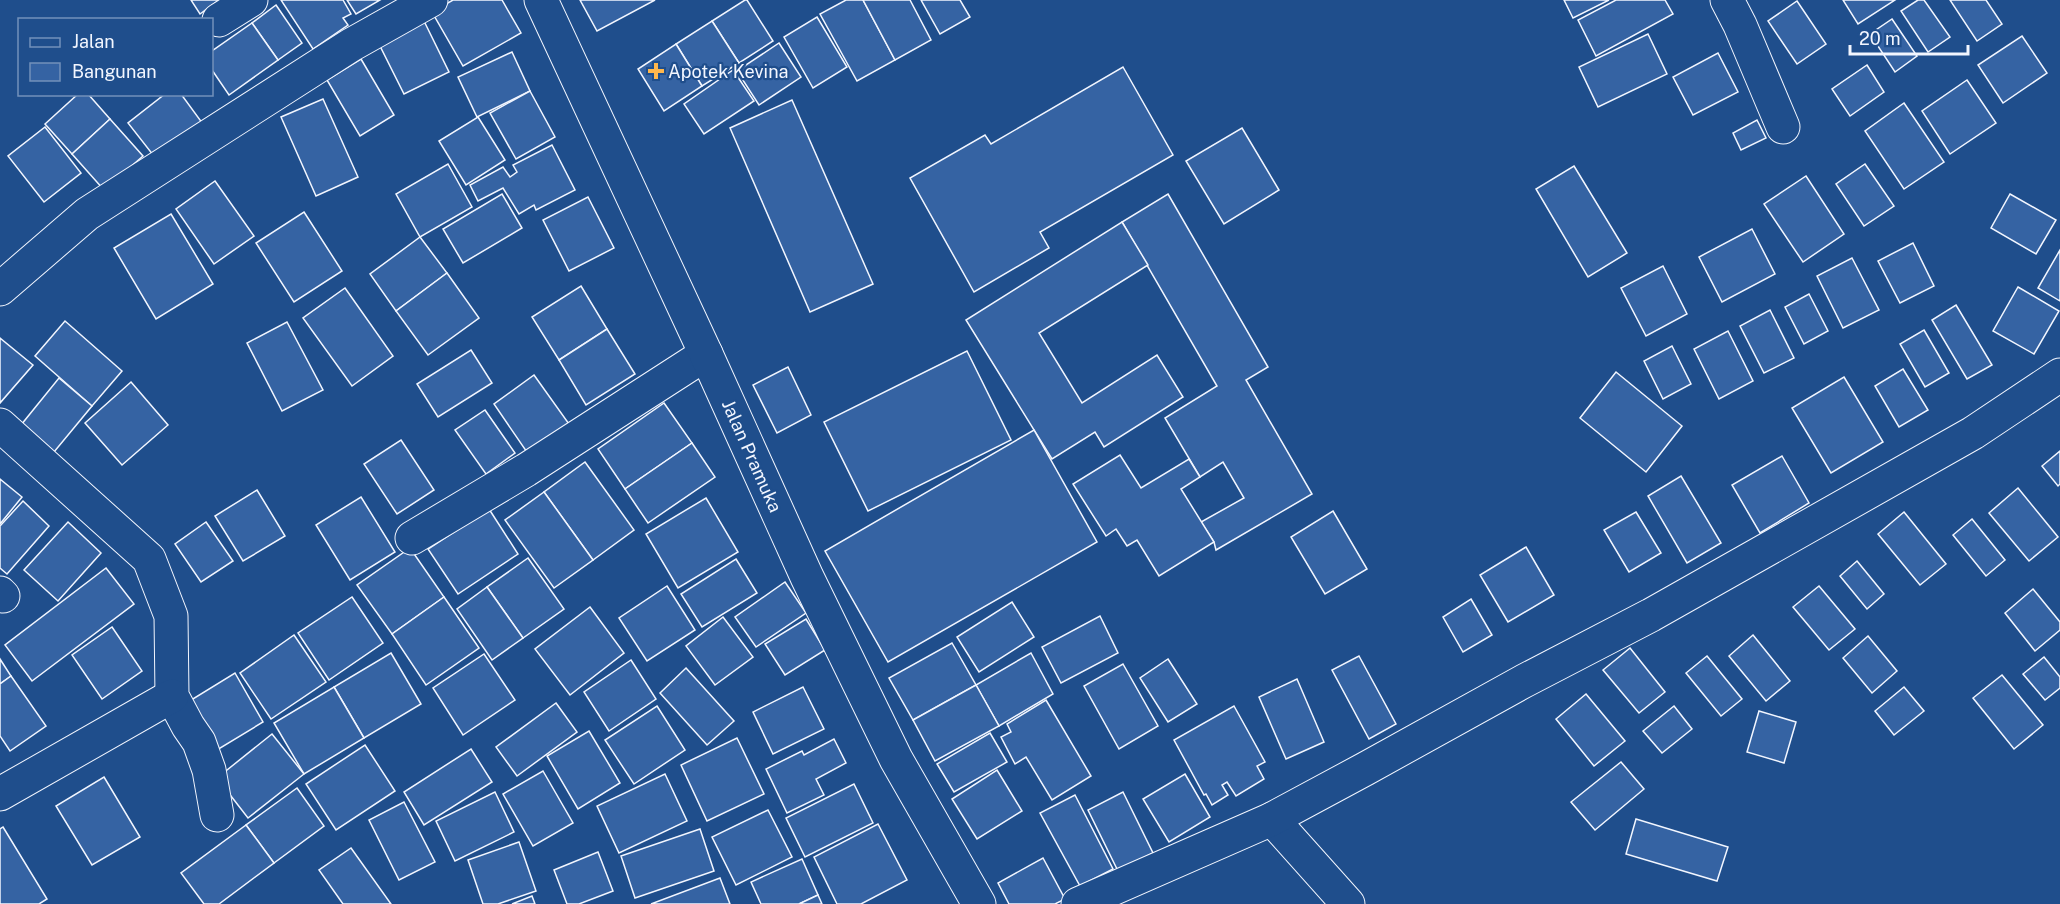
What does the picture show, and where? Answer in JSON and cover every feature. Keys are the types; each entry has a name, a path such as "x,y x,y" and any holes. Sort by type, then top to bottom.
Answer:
{"street":[{"path":"219,20 250,0"},
{"path":"0,289 87,214 351,45 431,0"},
{"name":"Jalan Pramuka","path":"541,0 807,577 896,759 979,904"},
{"path":"1727,0 1783,126"},
{"path":"412,538 526,470 706,354"},
{"path":"1078,904 1272,819 1672,603 1973,433 2060,375"},
{"path":"0,425 149,559 171,616 172,696 199,742 209,770 217,816"},
{"path":"0,794 172,696"},
{"path":"1272,819 1348,904"}],"building":[{"path":"191,0 219,0 200,14"},
{"path":"281,0 343,0 351,14 343,18 348,25 313,49"},
{"path":"347,0 380,0 356,14"},
{"path":"453,0 502,0 521,33 463,66 432,12"},
{"path":"580,0 655,0 597,31"},
{"path":"745,0 773,41 739,63 712,21"},
{"path":"846,0 863,0 895,60 857,81 820,14"},
{"path":"863,0 910,0 931,40 895,60"},
{"path":"921,0 960,0 970,17 940,34"},
{"path":"1564,0 1609,0 1573,18"},
{"path":"1616,0 1665,0 1673,14 1596,56 1578,20"},
{"path":"1843,0 1895,0 1858,24"},
{"path":"1918,0 1924,0 1950,37 1928,52 1901,11"},
{"path":"1950,0 1986,0 2002,24 1977,41"},
{"path":"1797,1 1826,44 1797,64 1768,21"},
{"path":"276,5 302,43 278,60 252,23"},
{"path":"817,17 847,67 813,88 784,37"},
{"path":"423,19 449,72 404,94 378,42"},
{"path":"1892,19 1917,56 1895,72 1870,34"},
{"path":"712,21 739,63 702,86 676,44"},
{"path":"252,23 278,60 229,95 213,71 213,50"},
{"path":"1648,34 1667,74 1598,107 1579,67"},
{"path":"2022,36 2047,73 2003,103 1978,65"},
{"path":"779,43 801,77 759,105 737,71"},
{"path":"676,44 702,86 664,111 638,69"},
{"path":"512,52 530,91 477,117 458,77"},
{"path":"1718,53 1738,92 1693,115 1673,77"},
{"path":"361,59 394,115 360,136 327,80"},
{"path":"1867,65 1884,92 1850,116 1832,89"},
{"path":"1123,67 1173,155 1040,232 1049,248 974,292 910,178 985,135 991,144"},
{"path":"733,70 754,101 704,134 684,104"},
{"path":"1967,80 1996,123 1950,154 1922,111"},
{"path":"530,91 555,137 516,159 490,113"},
{"path":"76,96 90,96 110,119 72,154 45,124"},
{"path":"162,96 182,96 203,124 157,160 128,123"},
{"path":"323,99 358,177 316,196 281,117"},
{"path":"792,100 873,284 810,312 730,128"},
{"path":"1904,103 1944,162 1904,189 1865,131"},
{"path":"478,117 505,160 466,185 439,141"},
{"path":"110,119 143,156 104,190 72,154"},
{"path":"1757,120 1766,138 1741,150 1733,133"},
{"path":"45,127 81,173 44,202 8,156"},
{"path":"1242,128 1279,190 1224,224 1186,161"},
{"path":"552,145 575,190 536,210 534,205 519,214 503,188 478,201 470,185 503,167 510,177 517,172 513,165"},
{"path":"448,164 472,207 420,237 396,194"},
{"path":"1865,164 1894,206 1864,226 1836,184"},
{"path":"1574,166 1627,253 1588,277 1536,189"},
{"path":"1806,176 1844,234 1803,262 1764,204"},
{"path":"215,181 254,236 214,264 176,209"},
{"path":"502,194 522,228 463,263 443,229"},
{"path":"1168,194 1268,367 1246,380 1312,494 1216,550 1214,542 1201,522 1244,498 1223,462 1200,477 1165,418 1217,386 1122,222"},
{"path":"2010,194 2056,220 2036,254 1991,228"},
{"path":"588,197 614,248 569,271 543,220"},
{"path":"304,212 342,271 294,302 256,243"},
{"path":"171,214 213,284 156,319 114,248"},
{"path":"1122,222 1148,265 1039,333 1082,403 1157,355 1183,397 1104,447 1095,432 1052,459 966,320"},
{"path":"1752,229 1775,274 1722,302 1699,257"},
{"path":"420,237 447,273 396,311 370,274"},
{"path":"1913,243 1934,286 1900,303 1878,261"},
{"path":"2060,250 2060,301 2038,288"},
{"path":"1852,258 1879,310 1843,328 1817,276"},
{"path":"1663,266 1687,314 1646,336 1621,288"},
{"path":"447,273 479,318 428,355 396,311"},
{"path":"581,286 607,329 559,360 532,317"},
{"path":"2018,287 2059,311 2034,354 1993,331"},
{"path":"345,288 393,356 352,386 303,318"},
{"path":"1809,294 1828,331 1804,344 1785,307"},
{"path":"1956,305 1992,365 1967,379 1932,320"},
{"path":"1770,310 1794,358 1764,373 1740,326"},
{"path":"65,321 122,371 92,406 35,356"},
{"path":"287,322 323,390 282,411 247,343"},
{"path":"607,329 635,374 586,405 559,360"},
{"path":"1924,330 1949,373 1925,387 1900,344"},
{"path":"1728,331 1753,381 1719,399 1694,349"},
{"path":"0,338 33,365 0,403"},
{"path":"1672,346 1691,384 1663,399 1644,361"},
{"path":"471,350 492,383 438,417 417,384"},
{"path":"967,351 1011,440 868,511 824,422"},
{"path":"788,367 811,415 777,433 753,385"},
{"path":"1903,369 1928,410 1899,427 1875,386"},
{"path":"1616,372 1682,426 1646,472 1580,418"},
{"path":"534,375 574,431 533,461 494,404"},
{"path":"1844,377 1883,442 1831,473 1792,408"},
{"path":"59,378 92,406 54,452 21,425"},
{"path":"131,382 168,425 122,465 85,423"},
{"path":"664,403 692,443 625,489 598,449"},
{"path":"485,410 515,453 486,474 455,430"},
{"path":"1034,430 1097,542 888,662 825,551"},
{"path":"401,440 434,490 397,514 364,464"},
{"path":"692,443 715,477 648,523 625,489"},
{"path":"2060,451 2060,484 2058,486 2042,466"},
{"path":"1120,455 1141,488 1189,459 1200,477 1181,489 1214,542 1159,576 1137,540 1127,546 1116,529 1106,536 1073,484"},
{"path":"1782,456 1809,503 1760,533 1732,485"},
{"path":"585,462 634,530 593,560 544,492"},
{"path":"1681,476 1721,543 1687,563 1648,496"},
{"path":"0,479 22,497 0,524"},
{"path":"2018,488 2058,537 2029,561 1989,513"},
{"path":"257,490 285,536 243,561 215,516"},
{"path":"544,492 593,560 554,588 505,520"},
{"path":"361,497 395,552 350,580 316,525"},
{"path":"706,498 738,552 678,588 646,534"},
{"path":"23,501 49,526 7,574 0,568 0,526"},
{"path":"489,509 518,554 458,594 428,549"},
{"path":"1333,511 1367,569 1325,594 1291,537"},
{"path":"1636,512 1661,553 1629,572 1604,530"},
{"path":"1904,512 1946,564 1920,585 1878,534"},
{"path":"1972,519 2005,560 1986,576 1953,535"},
{"path":"68,522 101,553 58,601 24,570"},
{"path":"206,522 233,561 201,582 175,544"},
{"path":"1526,547 1554,595 1508,622 1480,575"},
{"path":"410,548 444,597 392,634 357,585"},
{"path":"528,558 564,609 523,638 487,587"},
{"path":"736,559 757,593 702,627 681,594"},
{"path":"1857,561 1884,594 1867,609 1840,576"},
{"path":"106,568 134,604 32,681 5,645"},
{"path":"785,582 806,613 756,647 735,617"},
{"path":"667,586 695,630 647,661 619,618"},
{"path":"1819,586 1855,629 1829,650 1793,607"},
{"path":"487,587 523,638 492,660 457,609"},
{"path":"2033,589 2060,622 2060,630 2035,651 2005,613"},
{"path":"352,597 383,643 329,680 298,633"},
{"path":"444,597 479,648 426,685 392,634"},
{"path":"1471,599 1492,635 1463,652 1443,617"},
{"path":"1012,602 1034,637 979,672 957,637"},
{"path":"590,607 624,653 570,695 535,649"},
{"path":"1100,616 1118,653 1061,683 1042,647"},
{"path":"723,617 753,657 715,685 686,646"},
{"path":"806,619 825,650 785,675 765,644"},
{"path":"112,627 142,671 102,699 72,655"},
{"path":"294,635 326,682 271,719 240,673"},
{"path":"1753,635 1790,681 1766,701 1729,656"},
{"path":"1868,636 1897,671 1872,693 1843,658"},
{"path":"952,643 976,685 913,720 889,678"},
{"path":"1630,648 1665,692 1639,713 1603,670"},
{"path":"391,653 421,704 364,738 334,687"},
{"path":"1031,653 1053,694 999,726 976,685"},
{"path":"484,654 515,700 463,735 433,688"},
{"path":"1359,656 1396,724 1369,739 1332,670"},
{"path":"1707,656 1742,699 1721,716 1686,673"},
{"path":"2044,657 2060,677 2060,688 2045,700 2023,674"},
{"path":"0,659 11,676 0,684"},
{"path":"1168,659 1197,704 1168,722 1140,678"},
{"path":"631,660 656,699 609,731 584,692"},
{"path":"1123,664 1158,726 1119,749 1084,686"},
{"path":"686,668 734,721 707,745 660,693"},
{"path":"235,673 263,722 212,753 183,705"},
{"path":"2002,675 2043,725 2014,749 1973,698"},
{"path":"11,676 46,726 10,751 0,736 0,684"},
{"path":"1297,679 1324,742 1286,759 1259,697"},
{"path":"976,685 999,726 935,761 913,720"},
{"path":"334,687 364,738 304,774 274,723"},
{"path":"803,687 824,729 773,754 753,712"},
{"path":"1904,687 1924,711 1894,735 1875,711"},
{"path":"1586,694 1625,741 1594,766 1556,719"},
{"path":"1046,700 1091,776 1052,800 1026,757 1015,764 1001,737 1011,732 1007,724"},
{"path":"556,703 577,732 517,776 496,747"},
{"path":"657,706 685,750 634,784 605,740"},
{"path":"1234,706 1265,762 1257,766 1264,779 1236,796 1227,782 1222,785 1228,795 1212,805 1206,794 1204,795 1174,740"},
{"path":"1674,706 1692,729 1662,753 1643,731"},
{"path":"1759,711 1796,722 1784,763 1747,752"},
{"path":"589,731 620,783 578,809 547,756"},
{"path":"990,733 1007,762 954,792 937,764"},
{"path":"272,734 304,774 248,818 217,778"},
{"path":"737,738 764,794 707,821 681,765"},
{"path":"834,739 846,763 816,779 824,795 787,813 766,769 802,751 804,755"},
{"path":"365,745 395,791 336,830 306,784"},
{"path":"471,749 492,782 424,825 404,792"},
{"path":"1621,762 1644,789 1595,830 1571,802"},
{"path":"997,770 1022,811 977,839 952,799"},
{"path":"543,771 573,823 533,846 503,794"},
{"path":"665,774 687,821 619,853 597,806"},
{"path":"1185,774 1210,817 1169,842 1143,799"},
{"path":"104,777 140,837 92,865 56,806"},
{"path":"854,784 873,823 805,857 786,818"},
{"path":"297,788 324,826 274,863 246,825"},
{"path":"495,792 514,832 455,861 436,821"},
{"path":"1123,792 1153,853 1118,871 1088,810"},
{"path":"1075,795 1113,869 1080,886 1040,813"},
{"path":"404,802 435,862 399,880 369,820"},
{"path":"768,810 792,857 736,885 712,837"},
{"path":"1636,819 1728,847 1717,881 1626,854"},
{"path":"878,824 907,880 861,904 837,904 814,857"},
{"path":"246,825 274,863 219,904 204,904 181,873"},
{"path":"3,827 47,899 39,904 0,904 0,829"},
{"path":"700,829 714,871 635,898 621,856"},
{"path":"519,842 536,891 498,904 483,904 468,860"},
{"path":"351,848 391,904 343,904 319,870"},
{"path":"598,852 613,891 579,904 567,904 554,870"},
{"path":"1043,858 1065,899 1055,904 1009,904 998,883"},
{"path":"802,859 818,895 799,904 761,904 751,882"},
{"path":"720,878 730,904 651,904"},
{"path":"818,895 822,904 799,904"},
{"path":"532,896 535,904 512,904"}],"place":[{"name":"Apotek Kevina","path":"656,71"}]}
